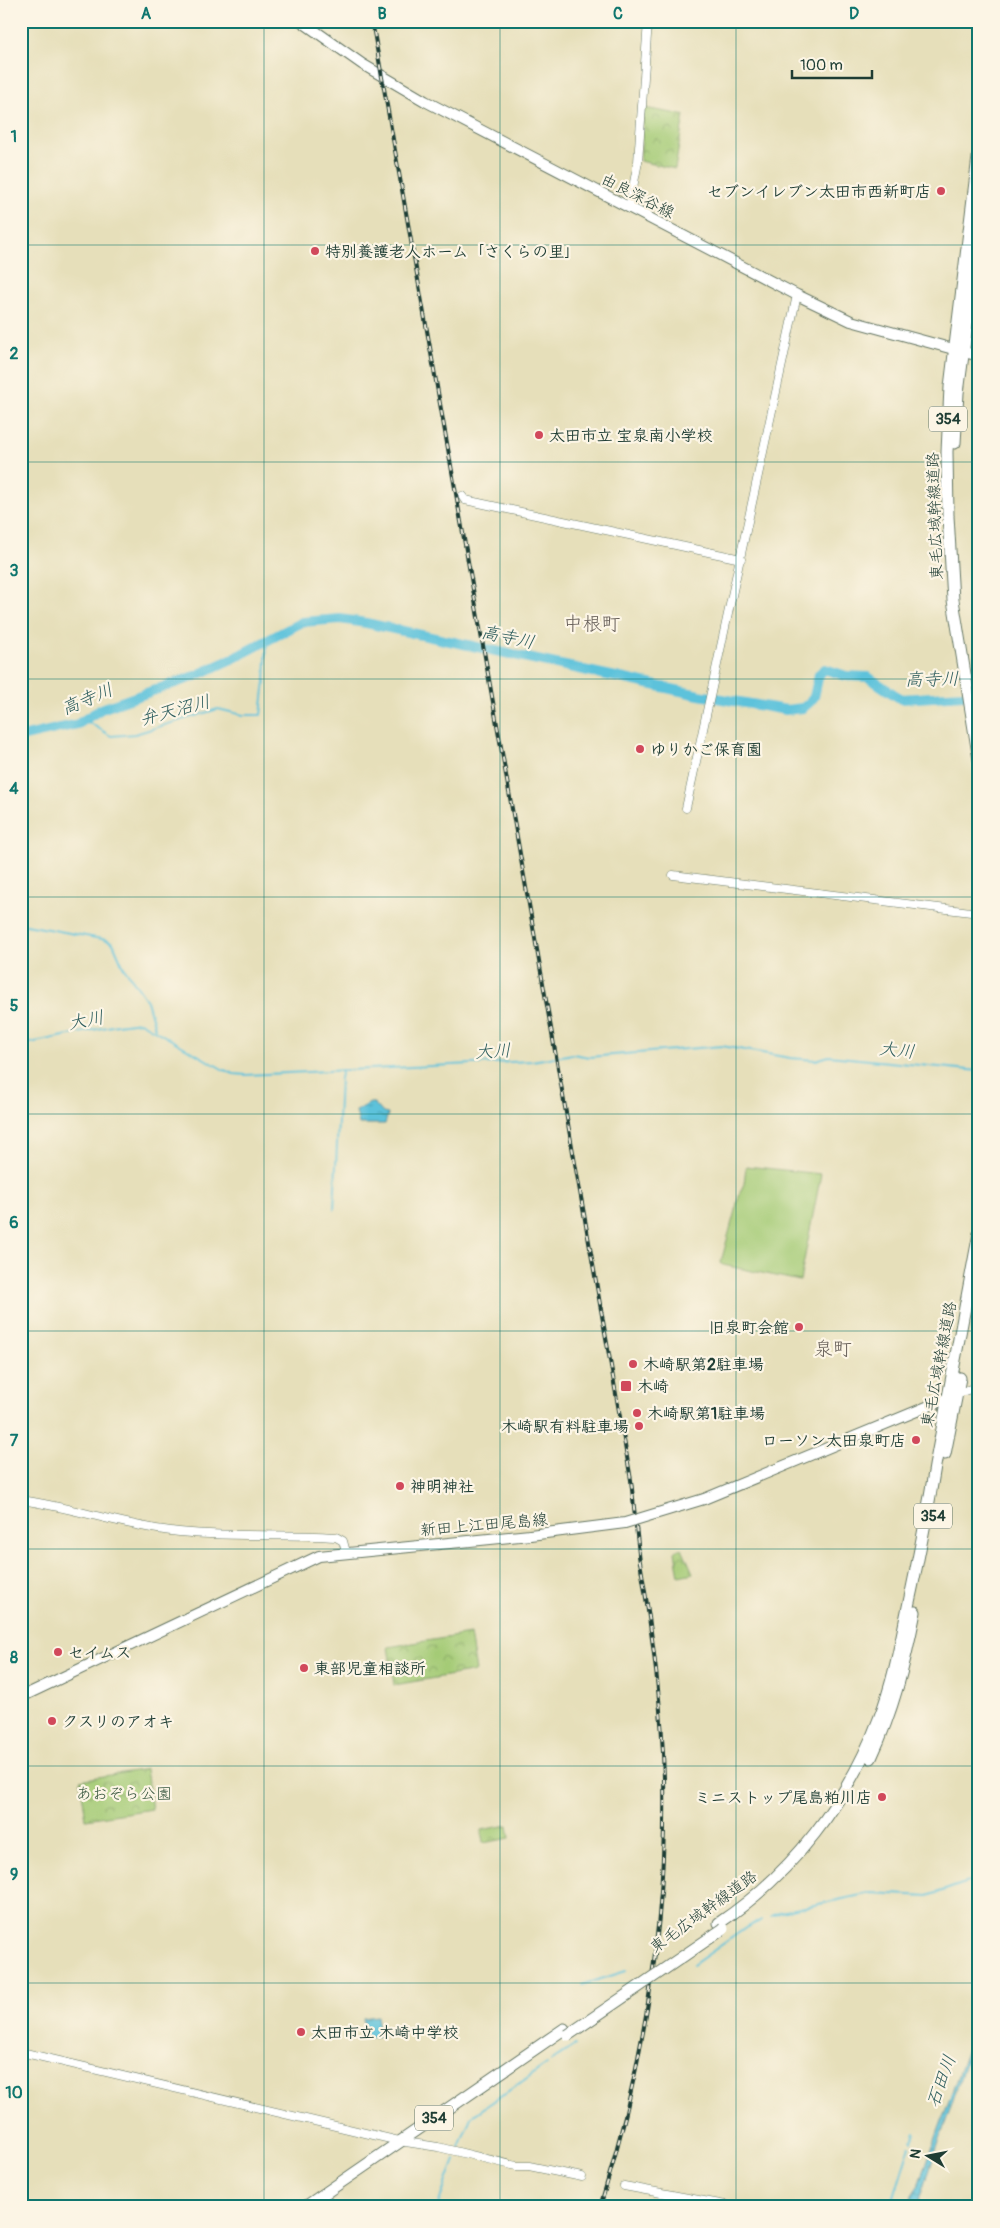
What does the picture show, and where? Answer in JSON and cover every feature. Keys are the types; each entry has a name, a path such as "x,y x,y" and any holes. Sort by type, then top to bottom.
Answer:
{"highway":[{"name":"東毛広域幹線道路","path":"959,351 979,149"},
{"name":"東毛広域幹線道路","path":"979,234 948,418 948,516 953,600 971,694 979,760"},
{"name":"東毛広域幹線道路","path":"971,694 979,717"},
{"name":"東毛広域幹線道路","path":"317,2207 566,2032 765,1896 804,1857 836,1817 856,1786 890,1712 902,1671 916,1603 979,1233"},
{"name":"東毛広域幹線道路","path":"721,1926 780,1873 818,1830 858,1768 880,1718 902,1637 979,1273"},
{"path":"902,1637 907,1633 910,1616 916,1603"},
{"name":"東毛広域幹線道路","path":"305,2207 399,2141 566,2032"}],"main road":[{"name":"由良深谷線","path":"301,21 362,64 425,101 797,295 851,321 979,356"},
{"name":"新田上江田尾島線","path":"21,1697 319,1556 530,1535 625,1523 704,1499 952,1397"}],"street":[{"path":"629,208 638,162 648,21"},
{"path":"686,808 797,295"},
{"path":"462,496 465,500 740,559"},
{"path":"673,874 979,913"},
{"path":"952,1397 979,1386"},
{"path":"21,1500 136,1526 172,1531 336,1537 343,1540 346,1552"},
{"path":"21,2052 399,2141 411,2141 516,2166 529,2166 582,2177"},
{"path":"624,2186 736,2207"}],"green space":[{"path":"644,108 684,115 675,169 640,161"},
{"path":"746,1166 821,1174 800,1281 723,1265 721,1262 740,1192 744,1184"},
{"path":"682,1548 693,1573 679,1576 675,1551"},
{"path":"470,1634 476,1671 394,1685 388,1647"},
{"name":"あおぞら公園","path":"146,1769 152,1809 86,1819 80,1780"},
{"path":"508,1825 510,1838 483,1843 481,1830"}],"water":[{"path":"370,1103 374,1103 383,1113 388,1114 385,1124 359,1124 356,1111"},
{"path":"979,2015 979,2031 966,2061 922,2193 916,2207 909,2207 912,2195 920,2183"},
{"path":"377,2016 380,2036 366,2038 363,2018"}],"waterway":[{"name":"高寺川","path":"21,737 78,724 101,709 195,676 236,657 302,622 340,619 699,695 786,710 803,708 810,702 814,697 819,674 825,669 846,676 868,677 901,699 979,694"},
{"name":"弁天沼川","path":"85,720 111,736 135,734 218,709 243,715 261,715 267,640"},
{"path":"21,924 107,940 113,943 123,966 147,1001 155,1028"},
{"name":"大川","path":"21,1045 140,1022 224,1070 234,1074 246,1075 532,1061 573,1054 589,1057 722,1046 790,1058 816,1060 829,1056 979,1071"},
{"path":"334,1210 340,1078 342,1070"},
{"path":"771,1916 781,1912 871,1893 928,1896 968,1882"},
{"path":"693,1965 747,1927 762,1920"},
{"path":"582,1985 626,1971"},
{"path":"551,2061 575,2045"},
{"path":"459,2147 471,2117 547,2064"},
{"path":"912,2141 915,2133"},
{"path":"891,2207 910,2146"},
{"path":"437,2207 455,2160"}],"railway":[{"path":"372,21 631,1480 640,1563"},
{"path":"600,2207 629,2102 640,2048 649,1995 661,1887 664,1832 661,1722 652,1639 639,1556"}],"place":[{"name":"セブンイレブン太田市西新町店","path":"941,191"},
{"name":"特別養護老人ホーム「さくらの里」","path":"315,251"},
{"name":"太田市立 宝泉南小学校","path":"539,435"},
{"name":"ゆりかご保育園","path":"640,749"},
{"name":"旧泉町会館","path":"799,1327"},
{"name":"木崎駅第2駐車場","path":"633,1364"},
{"name":"木崎","path":"626,1386"},
{"name":"木崎駅第1駐車場","path":"637,1413"},
{"name":"木崎駅有料駐車場","path":"639,1426"},
{"name":"ローソン太田泉町店","path":"916,1440"},
{"name":"神明神社","path":"400,1486"},
{"name":"セイムス","path":"58,1652"},
{"name":"東部児童相談所","path":"304,1668"},
{"name":"クスリのアオキ","path":"52,1721"},
{"name":"ミニストップ尾島粕川店","path":"882,1797"},
{"name":"太田市立 木崎中学校","path":"301,2032"}],"district":[{"name":"中根町","path":"592,623"},
{"name":"泉町","path":"833,1348"}],"water label":[{"name":"石田川","path":"941,2081"}]}
